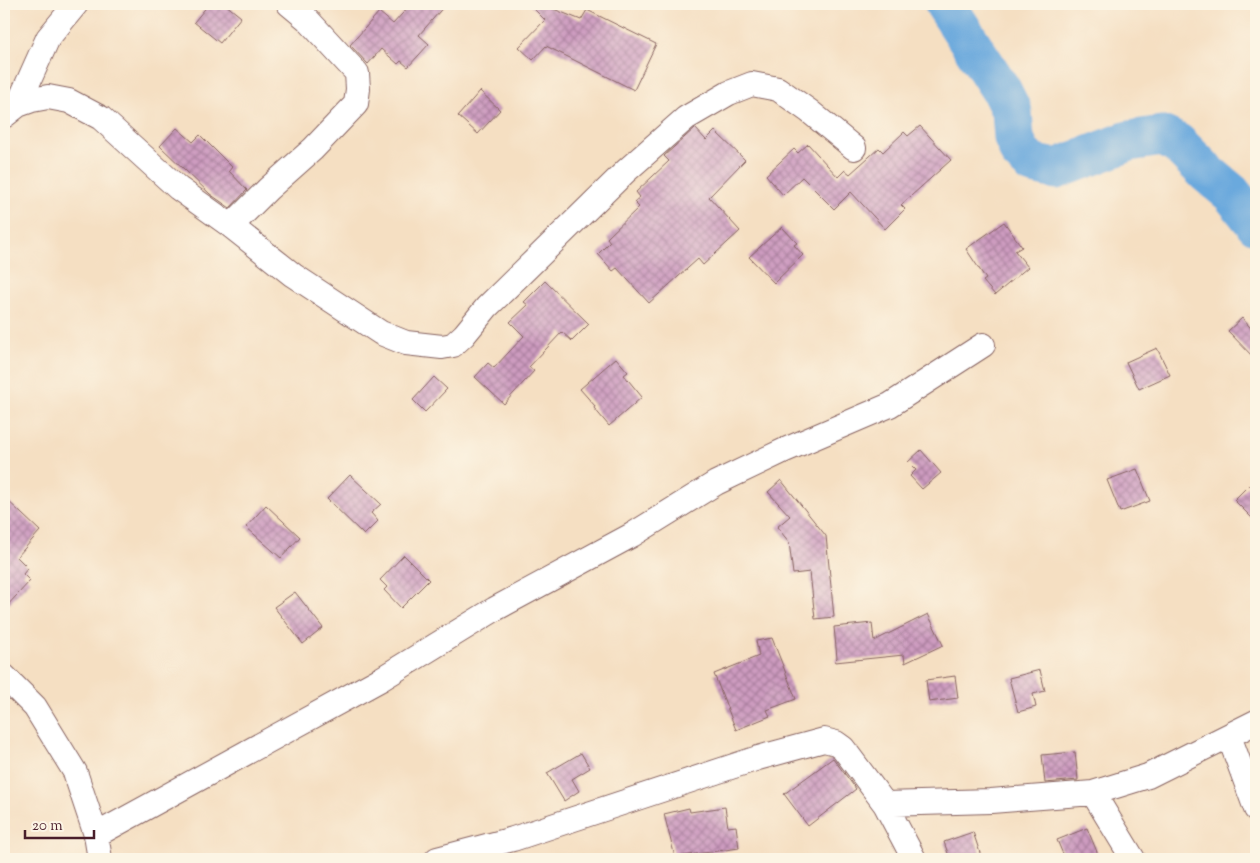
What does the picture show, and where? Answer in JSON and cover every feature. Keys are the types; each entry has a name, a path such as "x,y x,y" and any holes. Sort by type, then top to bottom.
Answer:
{"street":[{"path":"11,111 48,38 76,4"},
{"path":"231,226 268,189 313,149 356,104 358,89 357,73 307,19 289,4"},
{"path":"11,111 32,100 48,97 68,101 101,118 178,188 231,226 293,275 381,333 406,343 442,346 453,345 464,335 487,307 626,171 686,118 729,93 752,84 778,89 809,111 854,148"},
{"path":"96,835 381,679 495,609 632,535 716,483 785,450 890,405 983,345"},
{"path":"4,676 35,707 75,772 96,835 100,859"},
{"path":"885,804 991,801 1093,793 1148,776 1256,722"},
{"path":"1229,736 1256,809"},
{"path":"436,859 513,839 758,758 824,740 836,743 843,748 885,804 914,859"},
{"path":"1093,793 1133,859"}],"building":[{"path":"209,4 225,4 241,17 220,43 194,22"},
{"path":"411,4 446,4 419,35 429,44 408,67 401,61 398,64 381,49 368,64 350,45 379,12 393,24"},
{"path":"529,4 541,4 581,20 587,10 656,44 634,90 546,46 533,60 519,47 545,20"},
{"path":"480,91 500,110 478,134 458,116"},
{"path":"920,126 951,160 901,205 905,209 885,229 851,192 834,209 802,177 783,195 766,175 794,149 798,153 808,144 838,177 845,170 850,174 879,148 883,152 904,132 908,136"},
{"path":"177,128 193,142 200,135 232,167 229,171 247,190 230,208 210,194 160,146"},
{"path":"695,128 706,140 715,131 745,160 709,197 740,231 703,265 698,259 649,303 617,268 613,271 598,254 610,242 607,238 639,207 634,202 640,197 636,192 669,161 664,156"},
{"path":"1004,222 1022,247 1015,251 1028,267 995,295 983,281 986,279 966,249"},
{"path":"782,227 797,243 794,245 803,255 774,283 749,257"},
{"path":"545,281 589,324 572,341 562,332 529,367 534,371 504,404 475,377 488,363 494,368 524,336 510,322 528,305 524,302"},
{"path":"1242,318 1256,334 1256,360 1228,331"},
{"path":"1157,348 1170,375 1139,389 1126,362"},
{"path":"616,358 628,372 624,375 642,397 609,426 580,389"},
{"path":"434,377 447,389 425,412 413,400"},
{"path":"921,450 941,473 922,489 910,476 916,470 908,462"},
{"path":"1137,469 1150,501 1120,512 1107,480"},
{"path":"350,475 381,504 371,513 378,521 364,535 327,499"},
{"path":"1256,478 1256,522 1234,500"},
{"path":"781,480 826,536 834,617 815,619 810,572 793,574 789,542 777,527 790,516 768,492"},
{"path":"4,497 40,531 17,557 28,568 23,574 30,581 4,609"},
{"path":"266,505 300,537 281,558 246,527"},
{"path":"404,555 429,580 401,608 384,590 387,587 380,580"},
{"path":"295,592 323,628 303,644 274,607"},
{"path":"928,614 943,645 905,663 904,655 835,662 837,658 834,627 872,623 874,641"},
{"path":"772,638 796,699 767,710 770,716 736,730 714,674 759,656 756,641"},
{"path":"1040,670 1045,691 1033,694 1036,707 1018,712 1009,678"},
{"path":"955,676 958,698 929,702 926,680"},
{"path":"1075,752 1078,780 1045,783 1042,755"},
{"path":"581,753 590,768 572,779 579,791 564,801 547,773"},
{"path":"833,758 856,789 808,826 784,794"},
{"path":"725,807 728,827 736,826 739,848 675,857 664,814 689,808 690,812"},
{"path":"1087,828 1100,859 1065,859 1057,840"},
{"path":"973,832 982,859 950,859 944,842"}],"waterway":[{"path":"945,4 1001,90 1012,112 1014,138 1020,153 1032,164 1056,169 1129,141 1162,136 1177,143 1207,173 1231,193 1256,224"}]}
